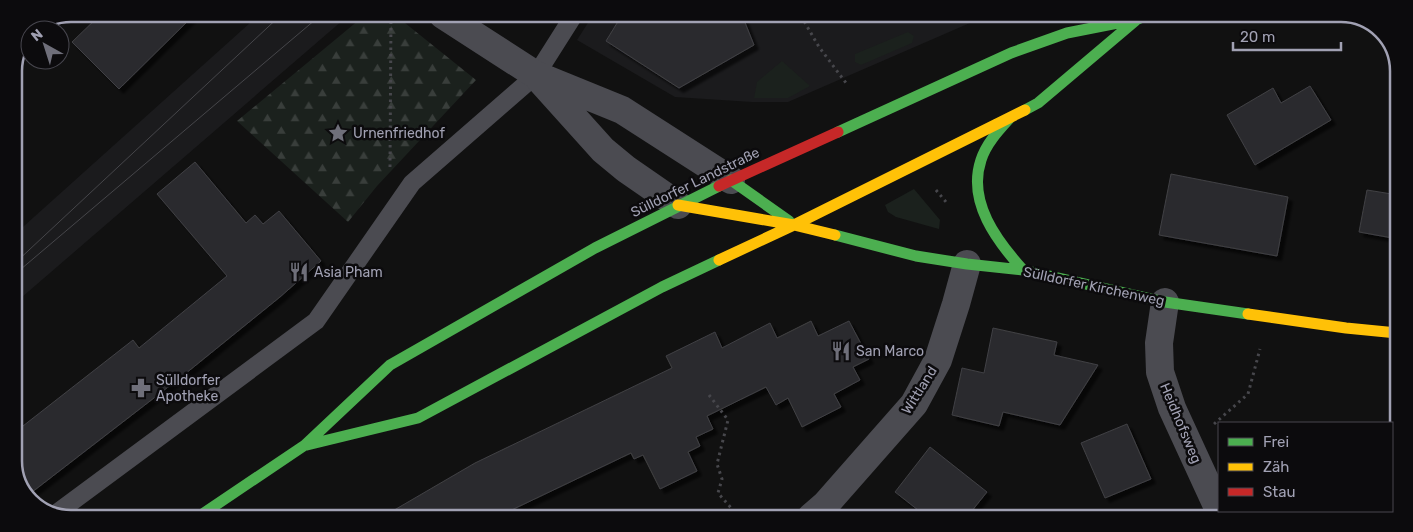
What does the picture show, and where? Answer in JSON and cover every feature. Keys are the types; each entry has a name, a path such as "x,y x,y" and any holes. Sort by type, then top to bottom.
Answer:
{"main road":[{"name":"Sülldorfer Landstraße","path":"210,510 306,445 390,365 595,248 731,180 1011,53 1067,33 1121,22"},
{"name":"Sülldorfer Landstraße","path":"306,445 418,418 638,299 794,225 1009,119 1038,103 1136,22"},
{"path":"1009,119 993,137 981,160 978,190 991,229 1023,270"},
{"name":"Sülldorfer Kirchenweg","path":"731,180 794,225"},
{"name":"Sülldorfer Kirchenweg","path":"678,205 794,225 916,256 1023,270 1166,302 1346,328 1390,331"}],"street":[{"name":"Sülldorfer Kirchenweg","path":"453,22 536,75 622,110 731,180"},
{"name":"Sülldorfer Kirchenweg","path":"536,75 603,150 626,169 678,205"},
{"name":"Wittland","path":"819,510 914,404 938,360 967,264"},
{"name":"Heidhofsweg","path":"1166,302 1159,343 1160,372 1172,408 1218,508"}],"lane":[{"path":"63,509 316,321 412,183 536,75 570,22"}],"path":[{"path":"390,215 391,22"},
{"path":"804,22 819,47 846,83"},
{"path":"1189,446 1248,394 1270,317"},
{"path":"709,395 728,420 717,464 722,479 718,494 733,510"}],"shaded area":[{"path":"251,22 341,22 23,297 22,227"},
{"path":"589,22 972,22 788,102 752,102 675,97 577,40"}],"green space":[{"path":"357,22 405,23 476,80 377,186 348,222 237,121"},
{"path":"908,32 914,36 912,43 861,65 855,62 855,54"},
{"path":"782,61 810,86 788,98 754,98 757,82"},
{"path":"914,189 940,220 939,229 896,217 888,212 885,205"}],"building":[{"path":"93,22 187,22 119,89 72,42"},
{"path":"618,22 745,22 754,45 679,88 606,41"},
{"path":"1310,86 1331,120 1255,165 1227,115 1273,88 1281,103"},
{"path":"195,162 246,223 255,215 263,224 279,211 321,261 185,374 34,491 23,470 23,426 133,340 139,348 227,276 157,194"},
{"path":"1171,174 1288,197 1277,256 1159,235"},
{"path":"1367,190 1390,194 1390,238 1359,232"},
{"path":"811,321 818,336 849,321 869,359 853,367 860,380 834,394 841,407 802,427 788,398 776,405 766,387 707,416 713,429 696,437 700,446 688,452 697,471 660,489 643,455 634,459 631,453 512,510 394,510 475,463 672,368 666,356 715,332 722,348 770,323 777,338"},
{"path":"993,328 1057,342 1054,355 1098,365 1060,425 1003,412 999,426 952,415 962,368 984,373"},
{"path":"1127,424 1151,479 1105,498 1081,443"},
{"path":"930,447 987,492 973,510 918,510 895,492"}],"tram line":[{"path":"22,256 273,22"},
{"path":"23,268 313,22"}],"traffic: fast":[{"path":"838,132 1011,53 1067,33 1123,22"},
{"path":"1025,110 1038,103 1134,22"},
{"path":"1009,119 993,138 983,154 978,176 978,191 981,206 987,220 995,234 1023,270"},
{"path":"731,180 789,221"},
{"path":"208,510 305,445 390,365 595,248 719,186"},
{"path":"835,235 916,256 1023,270 1165,302 1248,314"},
{"path":"307,445 418,418 662,287 719,260"}],"traffic: slow":[{"path":"719,260 794,225 1025,110"},
{"path":"678,205 794,225 835,235"},
{"path":"1248,314 1390,332"}],"traffic: jam":[{"path":"719,186 838,132"}],"place":[{"name":"Urnenfriedhof","path":"338,133"},
{"name":"Asia Pham","path":"299,272"},
{"name":"San Marco","path":"841,351"},
{"name":"Sülldorfer Apotheke","path":"141,388"}]}
